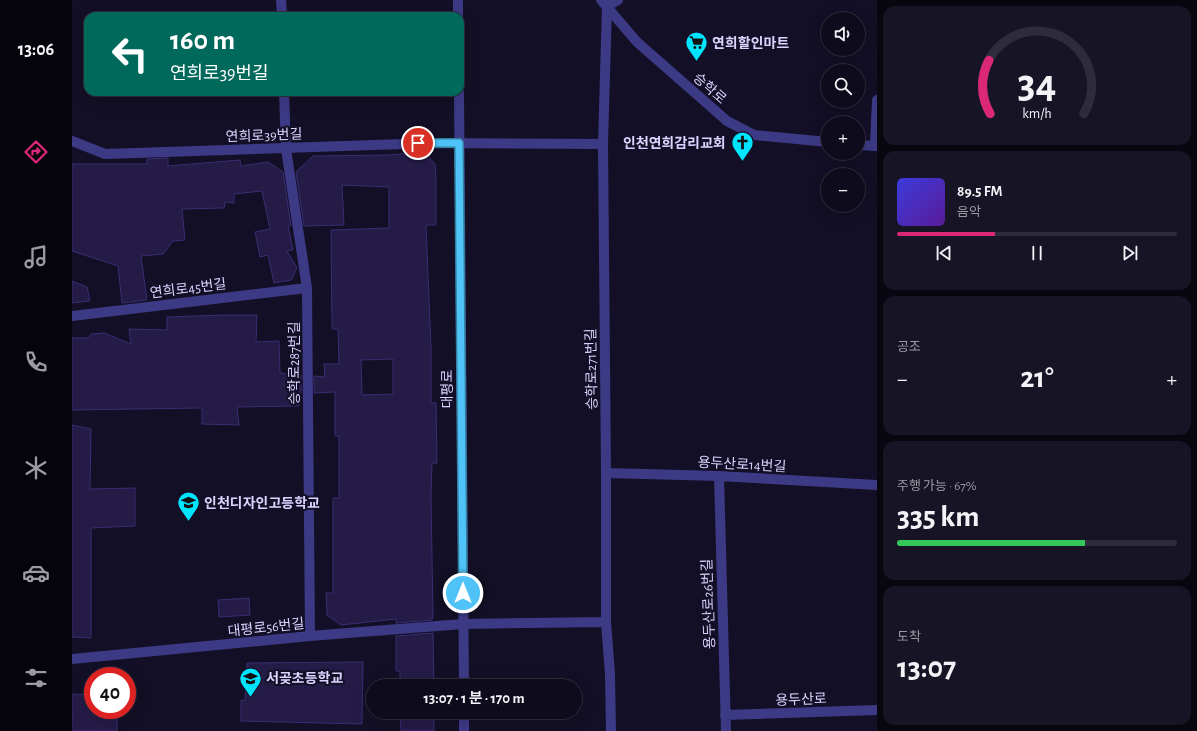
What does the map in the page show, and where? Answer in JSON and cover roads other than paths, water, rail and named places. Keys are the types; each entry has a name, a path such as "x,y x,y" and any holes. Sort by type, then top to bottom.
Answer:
{"street":[{"path":"281,0 282,12"},
{"path":"458,0 458,12"},
{"path":"604,3 618,0"},
{"name":"승학로","path":"604,3 637,42 727,121 754,135 821,141"},
{"name":"승학로271번길","path":"604,3 603,144 606,622 610,674 611,731"},
{"name":"승학로287번길","path":"284,96 286,149 307,288 310,636"},
{"name":"대평로","path":"459,96 464,679"},
{"path":"865,145 876,146 877,100"},
{"name":"연희로39번길","path":"72,141 105,154 433,143 603,144"},
{"name":"연희로45번길","path":"72,316 307,288"},
{"name":"용두산로14번길","path":"606,473 719,476 877,485"},
{"name":"용두산로26번길","path":"719,476 726,731"},
{"name":"대평로56번길","path":"72,660 310,636 463,624 606,622"},
{"name":"용두산로","path":"725,716 877,710"},
{"path":"464,719 464,731"}],"place":[{"name":"연희할인마트","path":"697,62"},
{"name":"인천연희감리교회","path":"742,162"},
{"name":"인천디자인고등학교","path":"188,522"},
{"name":"서곶초등학교","path":"250,698"}]}
